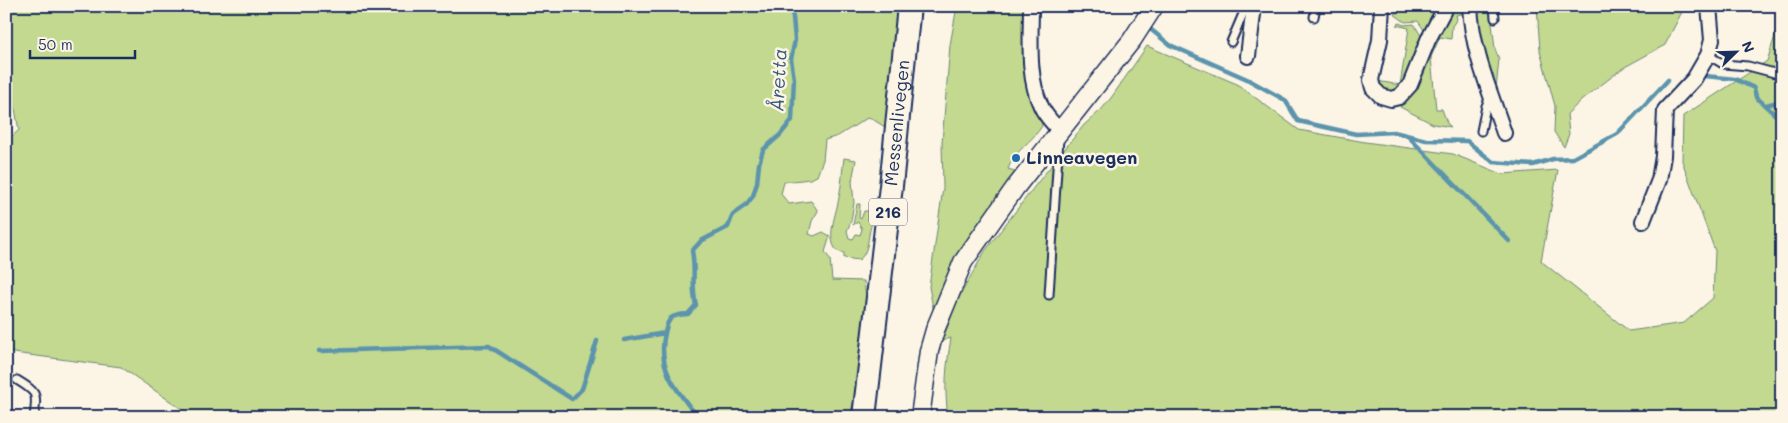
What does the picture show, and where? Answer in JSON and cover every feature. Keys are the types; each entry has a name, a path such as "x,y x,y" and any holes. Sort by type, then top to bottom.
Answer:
{"main road":[{"name":"Messenlivegen","path":"864,417 891,186 909,6"}],"street":[{"path":"1031,6 1032,66 1037,95 1046,115 1060,131"},
{"path":"920,417 929,351 935,330 963,262 1009,196 1132,40 1154,6"},
{"path":"1248,56 1254,6"},
{"path":"1382,6 1380,40 1371,80 1373,88 1381,96 1391,99 1399,97 1410,85 1428,40 1446,6"},
{"path":"1470,6 1471,25 1478,56 1504,133"},
{"path":"1643,221 1659,180 1663,156 1665,110 1694,79 1708,55 1712,40 1709,6"}],"lane":[{"path":"1231,42 1248,6"},
{"path":"1314,16 1316,6"},
{"path":"1494,6 1495,18"},
{"path":"1708,55 1723,64 1748,66 1782,75"},
{"path":"1482,130 1486,106 1491,94"},
{"path":"1049,295 1060,131"},
{"path":"17,380 32,389 36,398 34,417"}],"green space":[{"path":"6,6 900,6 888,120 885,127 869,117 838,136 825,140 823,160 817,176 810,179 784,182 781,194 789,204 811,201 818,211 812,221 809,234 814,236 823,232 830,236 825,252 830,259 832,280 864,281 868,314 857,398 853,403 850,417 193,417 121,367 6,352 6,142 19,130 14,104 6,85"},
{"path":"957,6 1026,6 1042,126 1014,157 1008,169 1015,171 1002,197 958,254 941,289 934,313 929,287 943,188 942,142 950,45"},
{"path":"1408,6 1442,6 1426,33 1418,21 1405,22 1394,14"},
{"path":"1456,6 1462,7 1465,13 1456,15 1457,19 1452,26 1451,39 1440,37 1431,57 1436,109 1442,109 1447,123 1451,127 1433,124 1400,107 1414,93 1420,83 1441,24 1447,14"},
{"path":"1479,6 1490,6 1495,49 1499,59 1496,90 1481,38"},
{"path":"1537,6 1685,6 1665,45 1623,68 1567,114 1569,134 1564,147 1554,132 1555,106 1540,51"},
{"path":"1782,14 1782,417 948,417 946,377 951,338 942,341 958,299 985,251 1084,125 1111,98 1147,46 1237,84 1299,130 1365,142 1453,154 1502,174 1558,170 1541,261 1629,331 1684,323 1713,298 1715,251 1682,161 1683,116 1767,61"},
{"path":"1399,23 1404,25 1414,24 1423,39 1410,77 1395,91 1384,93 1377,81 1400,85 1409,28 1396,25"},
{"path":"844,158 856,160 852,181 854,203 847,231 849,238 853,239 856,234 860,235 862,229 858,222 853,225 857,204 860,204 859,218 861,219 864,211 871,211 874,206 879,206 881,211 872,223 864,255 859,260 844,258 844,253 837,251 832,239"}],"waterway":[{"name":"Åretta","path":"692,417 693,411 679,393 665,366 663,345 666,328 671,318 688,314 696,305 692,251 701,241 728,227 733,214 746,205 753,196 763,150 780,135 792,120 794,79 791,59 795,40 790,6"},
{"path":"1149,28 1170,45 1247,79 1285,100 1298,121 1356,134 1394,132 1426,140 1467,141 1493,162 1533,165 1553,159 1573,158 1617,134 1668,80"},
{"path":"1705,76 1735,79 1754,88 1756,97 1782,121"},
{"path":"1766,105 1782,101"},
{"path":"1408,136 1509,241"},
{"path":"624,340 665,333"},
{"path":"319,351 489,346 572,399 582,389 597,341"}],"place":[{"name":"Linneavegen","path":"1016,158"}]}
